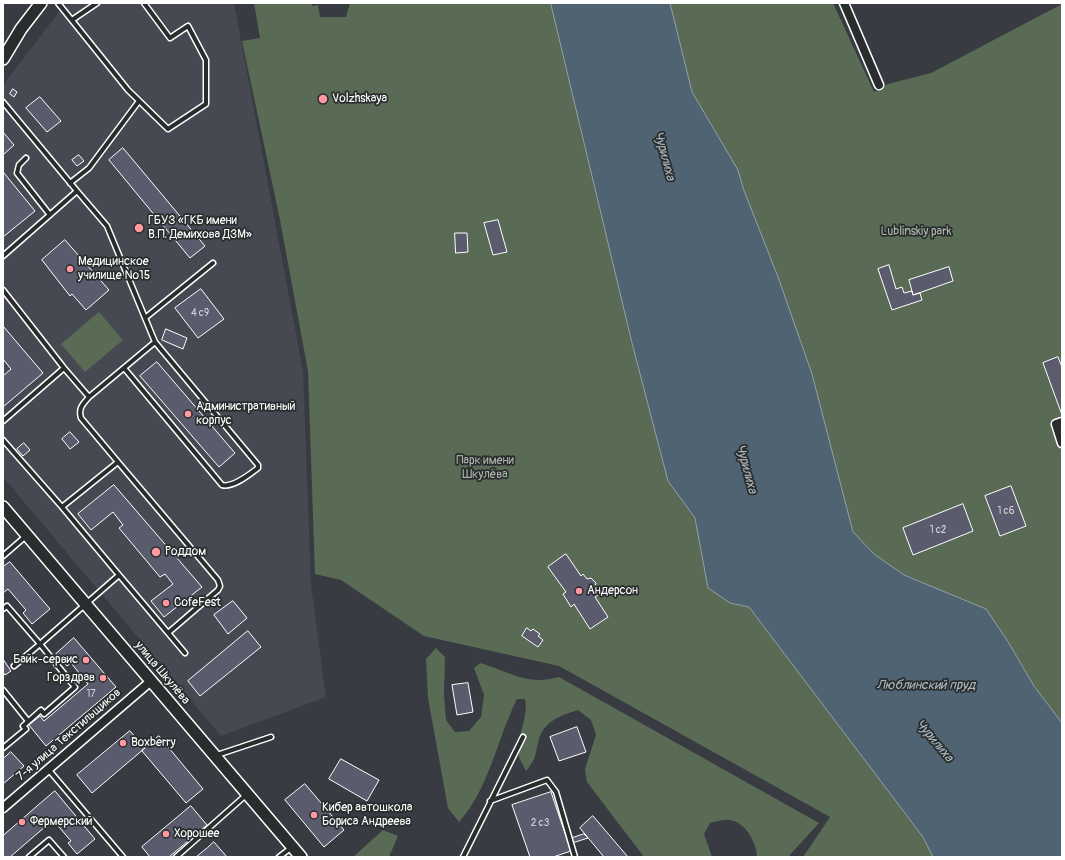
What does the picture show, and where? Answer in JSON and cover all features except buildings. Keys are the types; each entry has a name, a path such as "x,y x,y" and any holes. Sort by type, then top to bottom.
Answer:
{"street":[{"path":"3,58 21,29 41,3"},
{"path":"844,3 879,85"},
{"path":"3,43 21,29"},
{"path":"1059,423 1062,443"},
{"name":"улица Шкулёва","path":"3,507 301,857"},
{"name":"7-я улица Текстильщиков","path":"3,808 152,681"}],"lane":[{"path":"58,3 128,90 168,129 206,104 206,60 188,26 170,38 144,3"},
{"path":"72,20 98,3"},
{"path":"70,183 89,168 139,101"},
{"path":"3,102 107,226 155,342 258,465 256,469 226,486 222,485 124,368"},
{"path":"3,110 7,106"},
{"path":"26,158 19,165 17,173 50,215"},
{"path":"3,256 77,191"},
{"path":"145,318 213,262"},
{"path":"3,290 64,368 89,397"},
{"path":"155,342 89,397 81,405 79,412 81,418 218,580 220,586 218,590 168,633"},
{"path":"3,421 64,368"},
{"path":"3,440 185,653"},
{"path":"62,508 118,462"},
{"path":"3,556 27,535"},
{"path":"14,666 119,575"},
{"path":"3,609 7,606 75,687 44,714 41,710 28,721 23,726 26,729 3,748"},
{"path":"3,690 28,721"},
{"path":"216,756 270,737"},
{"path":"463,857 523,737"},
{"path":"48,769 123,857"},
{"path":"490,801 548,780 556,792 575,857"},
{"path":"176,857 248,793"},
{"path":"29,857 50,840 64,857"},
{"path":"279,857 292,846"}],"shaded area":[{"name":"ГБУЗ «ГКБ имени В.П. Демихова ДЗМ»","path":"66,3 234,3 303,371 311,585 326,697 221,736 3,477 3,85"}],"green space":[{"name":"Парк имени Шкулёва","path":"254,3 312,3 312,6 318,5 320,17 346,17 350,3 551,3 632,343 668,481 695,518 708,588 730,603 749,607 923,837 933,857 803,857 830,817 559,666 424,636 341,580 315,574 308,371 280,220 242,41 260,38"},
{"name":"Lublinskiy park","path":"670,3 833,3 874,92 888,84 931,73 1062,4 1062,723 1034,686 1007,640 986,609 904,575 874,554 853,532 812,374 778,277 742,188 738,170 692,92"},
{"path":"99,312 123,340 85,372 61,344"},
{"path":"436,648 445,657 444,695 446,720 455,732 469,731 481,717 484,695 474,668 480,663 528,679 537,680 559,677 819,823 788,857 757,857 755,845 745,828 735,821 722,820 710,823 704,834 712,857 644,857 587,782 585,769 596,735 591,720 578,710 564,715 547,725 540,736 533,761 526,771 519,756 519,741 526,706 525,699 517,699 478,794 459,822 448,808 428,698 426,659"},
{"path":"383,830 398,836 389,857 353,857"}],"water":[{"name":"Люблинский пруд","path":"551,3 670,3 692,92 738,170 743,188 778,277 812,374 853,532 874,554 904,575 986,609 1007,640 1034,686 1062,723 1062,857 933,857 923,837 749,607 730,603 708,588 695,518 668,481 632,343"}],"place":[{"name":"Volzhskaya","path":"323,99"},
{"name":"ГБУЗ «ГКБ имени В.П. Демихова ДЗМ»","path":"139,228"},
{"name":"Медицинское училище №15","path":"70,269"},
{"name":"Административный корпус","path":"188,414"},
{"name":"Роддом","path":"156,552"},
{"name":"Андерсон","path":"579,591"},
{"name":"CofeFest","path":"166,603"},
{"name":"Байк-сервис","path":"86,660"},
{"name":"Горздрав","path":"103,678"},
{"name":"Boxberry","path":"123,743"},
{"name":"Кибер автошкола Бориса Андреева","path":"314,815"},
{"name":"Фермерский","path":"22,822"},
{"name":"Хорошее","path":"166,834"}],"water label":[{"name":"Чурилиха","path":"664,156"},
{"name":"Чурилиха","path":"746,469"},
{"name":"Чурилиха","path":"934,741"}]}
